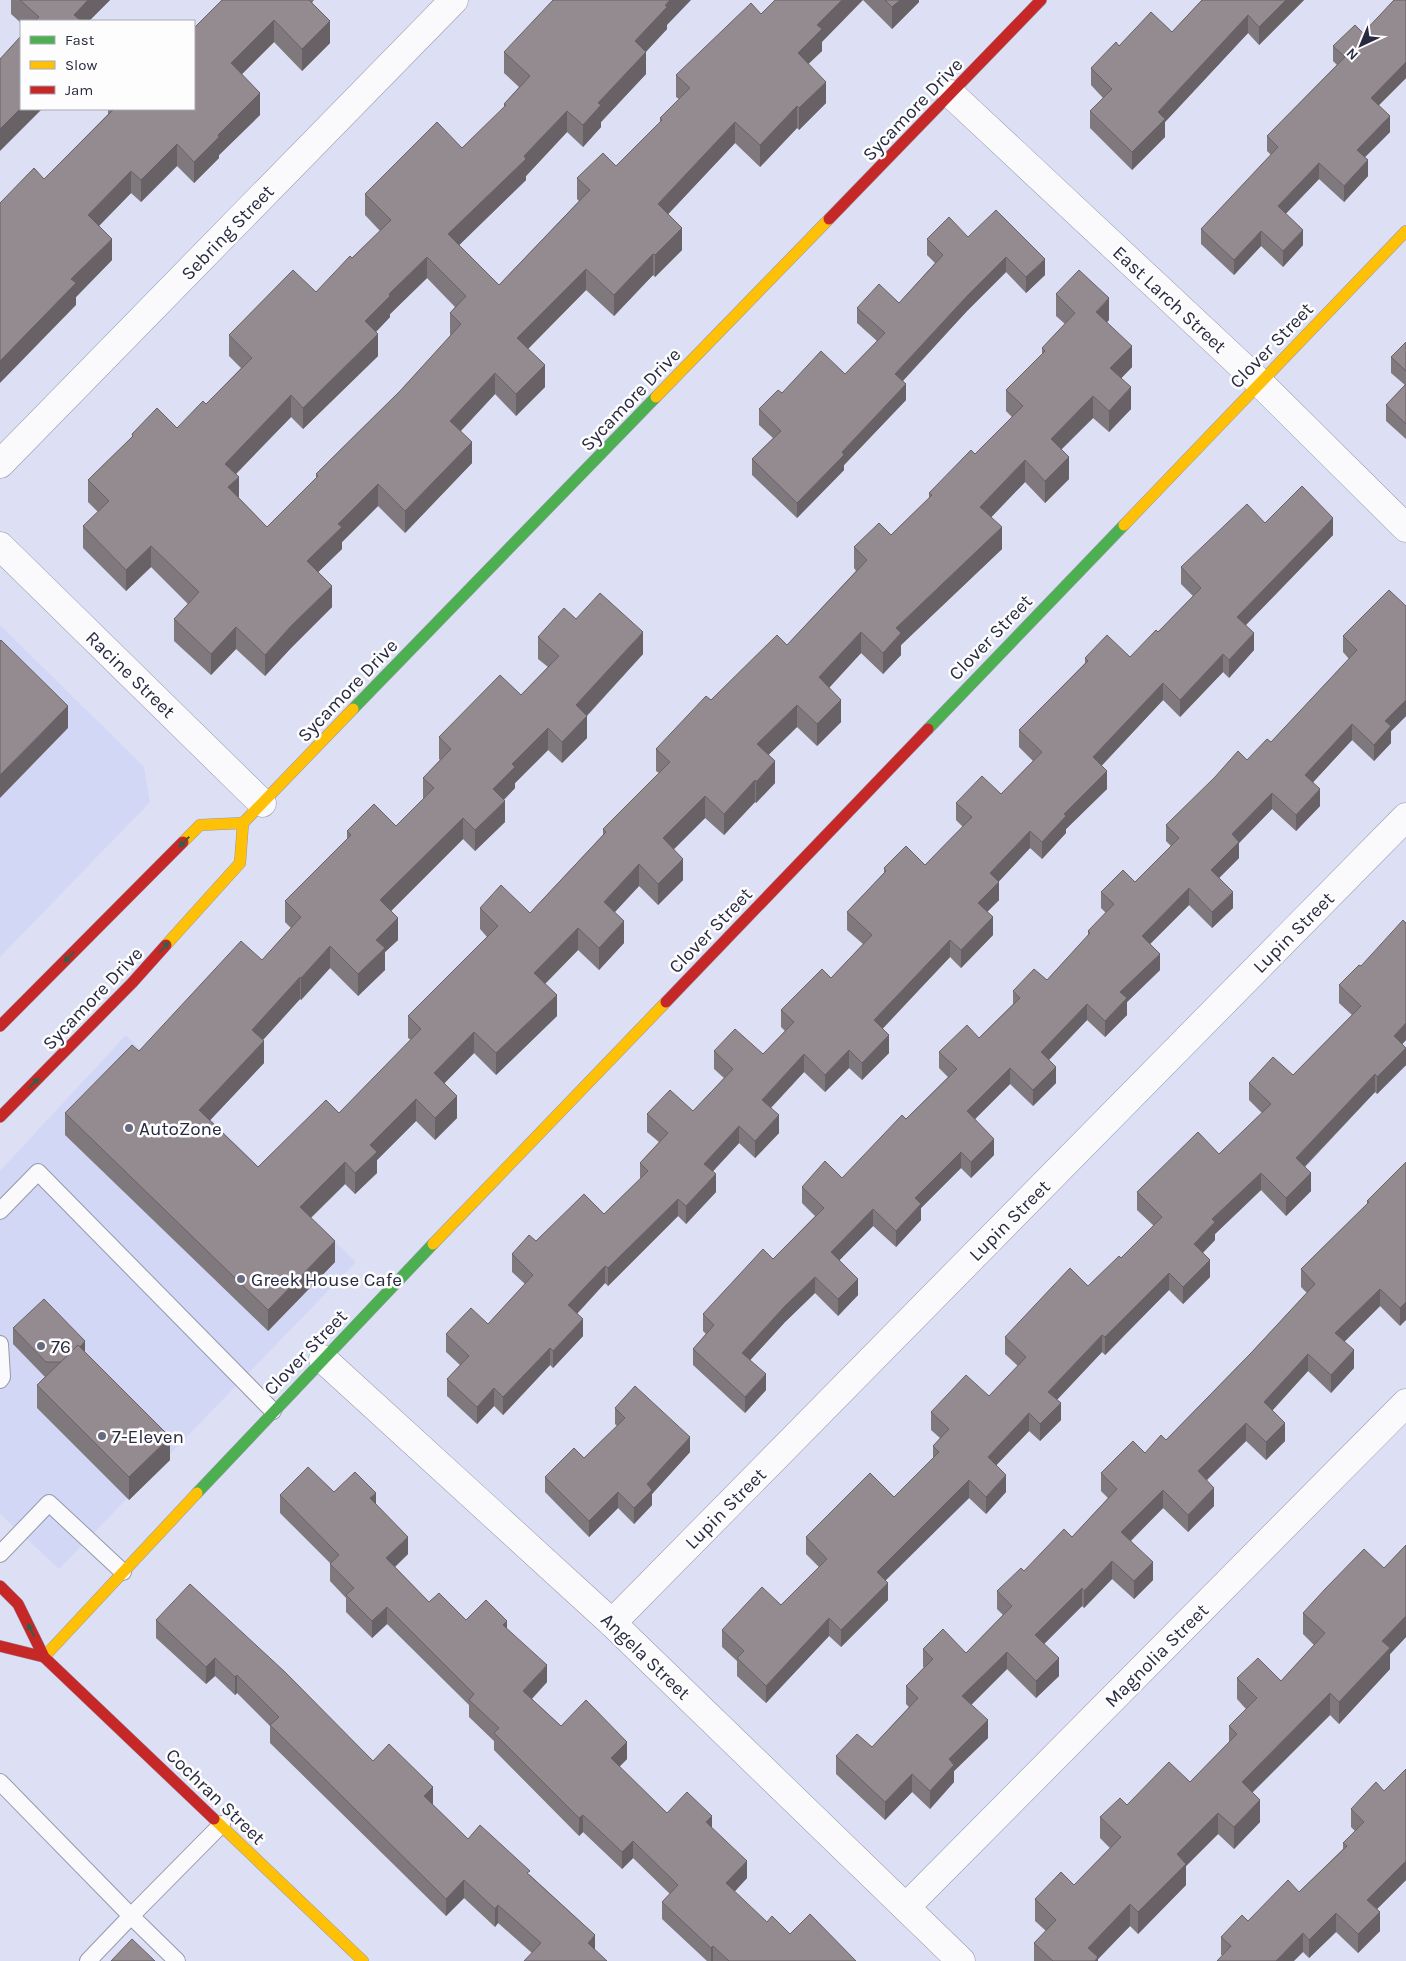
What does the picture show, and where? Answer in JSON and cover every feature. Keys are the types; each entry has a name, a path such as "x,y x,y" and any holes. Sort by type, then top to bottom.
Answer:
{"main road":[{"name":"Sycamore Drive","path":"0,1117 132,983 240,863 243,823 1041,0"},
{"name":"Clover Street","path":"44,1657 273,1411 1406,231"},
{"path":"0,1026 200,825 243,823"},
{"name":"Cochran Street","path":"0,1586 18,1604 44,1657 222,1824 363,1961"},
{"name":"Cochran Street","path":"0,1646 44,1657"}],"street":[{"name":"Sebring Street","path":"0,464 454,0"},
{"name":"East Larch Street","path":"951,94 1259,382 1406,528"},
{"name":"Racine Street","path":"0,546 262,803"},
{"name":"Lupin Street","path":"612,1623 1406,817"},
{"name":"Angela Street","path":"323,1359 612,1623 962,1961"},
{"name":"Magnolia Street","path":"906,1907 1406,1403"}],"lane":[{"path":"0,1211 38,1172 273,1411"},
{"path":"0,1344 2,1377 0,1380"},
{"path":"0,1554 49,1502 122,1572"},
{"path":"0,1782 176,1961"},
{"path":"88,1961 222,1824"}],"shaded area":[{"path":"0,625 144,767 150,802 0,957"},
{"path":"126,1035 356,1262 59,1569 0,1514 0,1171"}],"building":[{"path":"20,0 88,0 74,15 80,20 36,20 39,17"},
{"path":"222,0 309,0 330,21 302,49 274,20 231,63 260,93 194,162 177,144 141,180 131,171 88,215 112,239 71,279 76,283 0,361 0,203 34,168 44,179 113,110 195,110 195,27"},
{"path":"553,0 670,0 665,5 667,7 635,41 646,52 598,103 601,105 583,125 567,111 524,156 526,159 448,234 499,285 590,190 577,178 603,153 616,166 662,120 660,118 690,88 676,75 751,3 761,14 775,0 842,0 817,25 822,29 798,53 826,82 799,108 797,106 760,145 735,122 658,204 682,228 655,255 653,254 614,295 586,269 517,338 545,365 516,394 495,373 450,421 472,442 405,511 378,484 338,524 342,527 307,561 332,586 291,626 265,655 236,627 211,654 174,619 199,592 151,546 126,570 83,526 109,501 88,480 133,436 132,434 157,408 177,428 203,401 206,404 252,358 229,335 293,270 316,292 350,256 352,258 391,220 365,194 437,122 462,148 506,105 504,104 530,76 504,52","holes":["427,257 466,296 450,313 461,324 400,391 316,474 318,476 267,527 228,487 239,477 225,464 291,395 303,408 378,334 365,321 390,296 389,294"]},
{"path":"885,0 900,0 892,7"},
{"path":"1202,0 1286,0 1259,27 1248,15 1158,112 1165,119 1132,152 1090,111 1112,89 1091,68 1116,42 1119,46 1151,12 1172,32"},
{"path":"1394,0 1406,0 1406,62 1371,98 1390,116 1357,150 1368,160 1344,186 1319,163 1278,206 1303,230 1283,251 1261,231 1234,260 1201,229 1278,147 1267,136 1345,57 1333,46 1355,25 1363,33"},
{"path":"20,37 20,109 0,129 0,59"},
{"path":"996,210 1045,259 1026,277 1006,257 895,374 906,384 842,452 844,455 797,503 752,459 781,431 759,409 778,390 782,393 821,351 845,374 885,333 857,308 879,284 899,303 943,255 927,239 949,217 968,237"},
{"path":"1079,270 1109,298 1096,312 1132,346 1110,368 1131,387 1109,411 1093,396 1051,439 1069,457 1045,481 1025,460 980,507 1002,527 896,628 901,633 883,653 861,632 819,677 841,700 817,724 797,705 757,744 775,761 724,814 705,796 663,838 683,859 658,884 639,864 604,902 624,921 599,948 578,928 534,973 557,995 496,1053 474,1032 434,1073 457,1096 435,1118 416,1099 370,1145 377,1152 355,1173 345,1162 300,1207 335,1241 268,1310 65,1113 132,1045 139,1051 241,941 262,960 301,917 285,901 351,835 347,831 374,804 396,826 434,788 423,778 451,749 439,737 500,675 521,695 559,656 538,637 564,608 576,619 600,593 643,632 576,705 587,716 562,742 548,728 512,764 515,767 493,789 505,801 475,830 463,818 380,900 398,918 376,940 385,948 358,974 330,946 252,1030 264,1041 199,1110 258,1167 326,1100 339,1113 421,1029 408,1016 498,926 480,908 501,885 530,913 606,832 603,829 670,762 656,749 706,696 711,700 777,635 787,645 867,560 854,547 879,523 891,535 932,495 929,493 971,450 975,454 1023,406 1006,390 1045,351 1042,348 1075,313 1056,294"},
{"path":"1406,342 1406,371 1391,357"},
{"path":"1406,384 1406,424 1386,405"},
{"path":"1302,486 1333,518 1237,617 1254,633 1229,660 1223,654 1180,700 1163,683 1093,757 1107,771 1064,814 1066,816 1042,842 1030,831 990,873 999,882 978,903 993,917 961,950 950,940 874,1020 889,1035 862,1063 849,1050 825,1075 804,1054 762,1100 779,1115 755,1141 739,1126 704,1164 716,1174 686,1206 678,1199 608,1268 605,1266 568,1305 583,1319 553,1351 550,1348 503,1397 494,1388 477,1407 447,1379 469,1356 446,1334 471,1308 488,1324 533,1275 512,1254 529,1235 536,1241 584,1194 604,1214 648,1171 640,1163 668,1133 647,1114 670,1090 693,1111 733,1069 714,1051 735,1029 763,1054 794,1022 781,1010 822,969 831,978 872,935 847,912 886,871 884,868 906,846 925,865 972,817 956,803 982,776 1001,794 1042,752 1019,730 1088,661 1085,658 1107,635 1130,657 1156,630 1158,632 1201,588 1181,567 1247,504 1265,523"},
{"path":"1389,590 1406,606 1406,700 1385,721 1391,726 1374,745 1352,724 1305,775 1320,789 1296,815 1272,793 1232,834 1239,842 1211,870 1233,892 1212,912 1189,888 1142,936 1160,954 1120,992 1127,998 1105,1021 1087,1004 1041,1052 1056,1067 1033,1090 1010,1068 967,1111 994,1139 971,1162 961,1152 915,1198 921,1204 896,1231 873,1209 831,1252 858,1279 838,1299 815,1277 785,1306 742,1353 766,1374 745,1397 693,1349 714,1325 703,1314 763,1249 773,1259 824,1208 802,1187 825,1161 842,1178 902,1115 906,1119 957,1069 939,1052 967,1025 979,1038 1020,998 1013,991 1034,969 1047,980 1090,933 1088,931 1114,904 1101,892 1123,870 1135,882 1179,838 1166,825 1215,777 1238,751 1247,760 1267,739 1271,742 1357,650 1343,636"},
{"path":"0,641 68,706 0,775"},
{"path":"1403,920 1406,923 1406,1023 1394,1036 1406,1048 1377,1077 1375,1074 1296,1158 1311,1173 1286,1198 1261,1173 1212,1219 1215,1222 1194,1244 1210,1260 1183,1287 1169,1273 1105,1337 1102,1335 1048,1392 1061,1403 1040,1424 1029,1413 988,1457 1006,1475 986,1497 969,1480 877,1572 888,1583 841,1630 829,1618 766,1686 737,1658 744,1651 722,1630 762,1587 781,1605 827,1559 806,1537 870,1473 894,1497 939,1452 933,1446 949,1429 931,1412 966,1375 989,1396 1026,1357 1005,1337 1070,1268 1088,1286 1119,1256 1121,1258 1162,1217 1137,1192 1198,1132 1219,1154 1271,1104 1249,1083 1273,1057 1293,1075 1361,1006 1339,985 1359,965 1361,966"},
{"path":"1406,1162 1406,1302 1400,1308 1380,1289 1335,1333 1354,1350 1331,1375 1308,1354 1264,1402 1285,1423 1266,1442 1246,1423 1198,1471 1214,1488 1188,1515 1163,1490 1121,1532 1153,1562 1134,1581 1112,1561 1084,1591 1082,1588 1035,1635 1059,1658 1036,1681 1007,1652 962,1696 988,1720 949,1759 954,1765 930,1791 912,1774 885,1802 836,1756 857,1734 872,1747 918,1698 906,1686 933,1659 923,1649 943,1629 966,1653 1012,1606 997,1591 1021,1568 1024,1571 1064,1529 1072,1537 1117,1489 1101,1473 1133,1441 1145,1453 1161,1435 1166,1440 1315,1284 1301,1269 1369,1202 1367,1201"},
{"path":"44,1299 85,1341 80,1347 78,1345 61,1362 46,1362 13,1328"},
{"path":"78,1345 170,1437 129,1477 37,1385"},
{"path":"635,1386 690,1437 647,1484 652,1490 634,1508 618,1492 589,1521 545,1477 574,1448 584,1458 625,1418 615,1408"},
{"path":"308,1467 334,1492 355,1472 376,1493 370,1498 408,1537 386,1558 429,1602 439,1593 466,1620 486,1600 507,1621 503,1625 547,1665 523,1691 561,1726 586,1700 627,1742 611,1758 667,1813 687,1792 712,1816 706,1822 747,1861 726,1883 767,1922 772,1916 790,1934 810,1914 856,1961 729,1961 713,1946 711,1948 662,1902 678,1885 633,1841 622,1852 583,1815 579,1818 494,1733 499,1728 469,1700 474,1694 387,1607 372,1621 346,1595 354,1588 330,1564 339,1555 280,1495"},
{"path":"1406,1545 1406,1616 1382,1641 1390,1648 1339,1702 1330,1693 1242,1782 1260,1800 1234,1827 1218,1813 1177,1854 1186,1864 1138,1912 1130,1904 1088,1948 1098,1957 1095,1961 1053,1961 1034,1943 1056,1920 1035,1899 1061,1872 1074,1885 1121,1837 1100,1817 1120,1798 1127,1805 1169,1762 1190,1782 1237,1734 1229,1726 1257,1698 1237,1678 1258,1658 1281,1681 1325,1633 1303,1613 1364,1549 1384,1568"},
{"path":"190,1584 285,1672 373,1761 389,1744 433,1787 424,1796 468,1839 480,1825 530,1871 527,1873 595,1935 588,1943 607,1961 524,1961 541,1943 498,1905 495,1909 464,1880 446,1899 270,1725 279,1717 237,1675 235,1677 215,1658 206,1667 156,1620"},
{"path":"1406,1769 1406,1861 1367,1900 1380,1912 1358,1934 1336,1913 1309,1940 1303,1933 1276,1961 1217,1961 1231,1946 1221,1937 1242,1915 1248,1921 1288,1880 1299,1892 1347,1846 1343,1843 1364,1822 1351,1809 1376,1782 1384,1791"},
{"path":"132,1939 155,1961 111,1961"}],"traffic: fast":[{"path":"353,709 656,397"},
{"path":"928,729 1124,525"},
{"path":"197,1493 433,1244"}],"traffic: slow":[{"path":"656,397 829,219"},
{"path":"1124,525 1406,231"},
{"path":"166,945 240,863 243,823 353,709"},
{"path":"183,842 200,825 243,823"},
{"path":"433,1244 666,1002"},
{"path":"44,1657 197,1493"},
{"path":"214,1819 363,1961"}],"traffic: jam":[{"path":"829,219 1041,0"},
{"path":"666,1002 928,729"},
{"path":"0,1026 183,842"},
{"path":"0,1117 132,983 166,945"},
{"path":"0,1586 18,1604 44,1657 214,1819"},
{"path":"0,1646 44,1657"}],"place":[{"name":"AutoZone","path":"129,1128"},
{"name":"Greek House Cafe","path":"241,1279"},
{"name":"76","path":"41,1346"},
{"name":"7-Eleven","path":"102,1436"}]}
